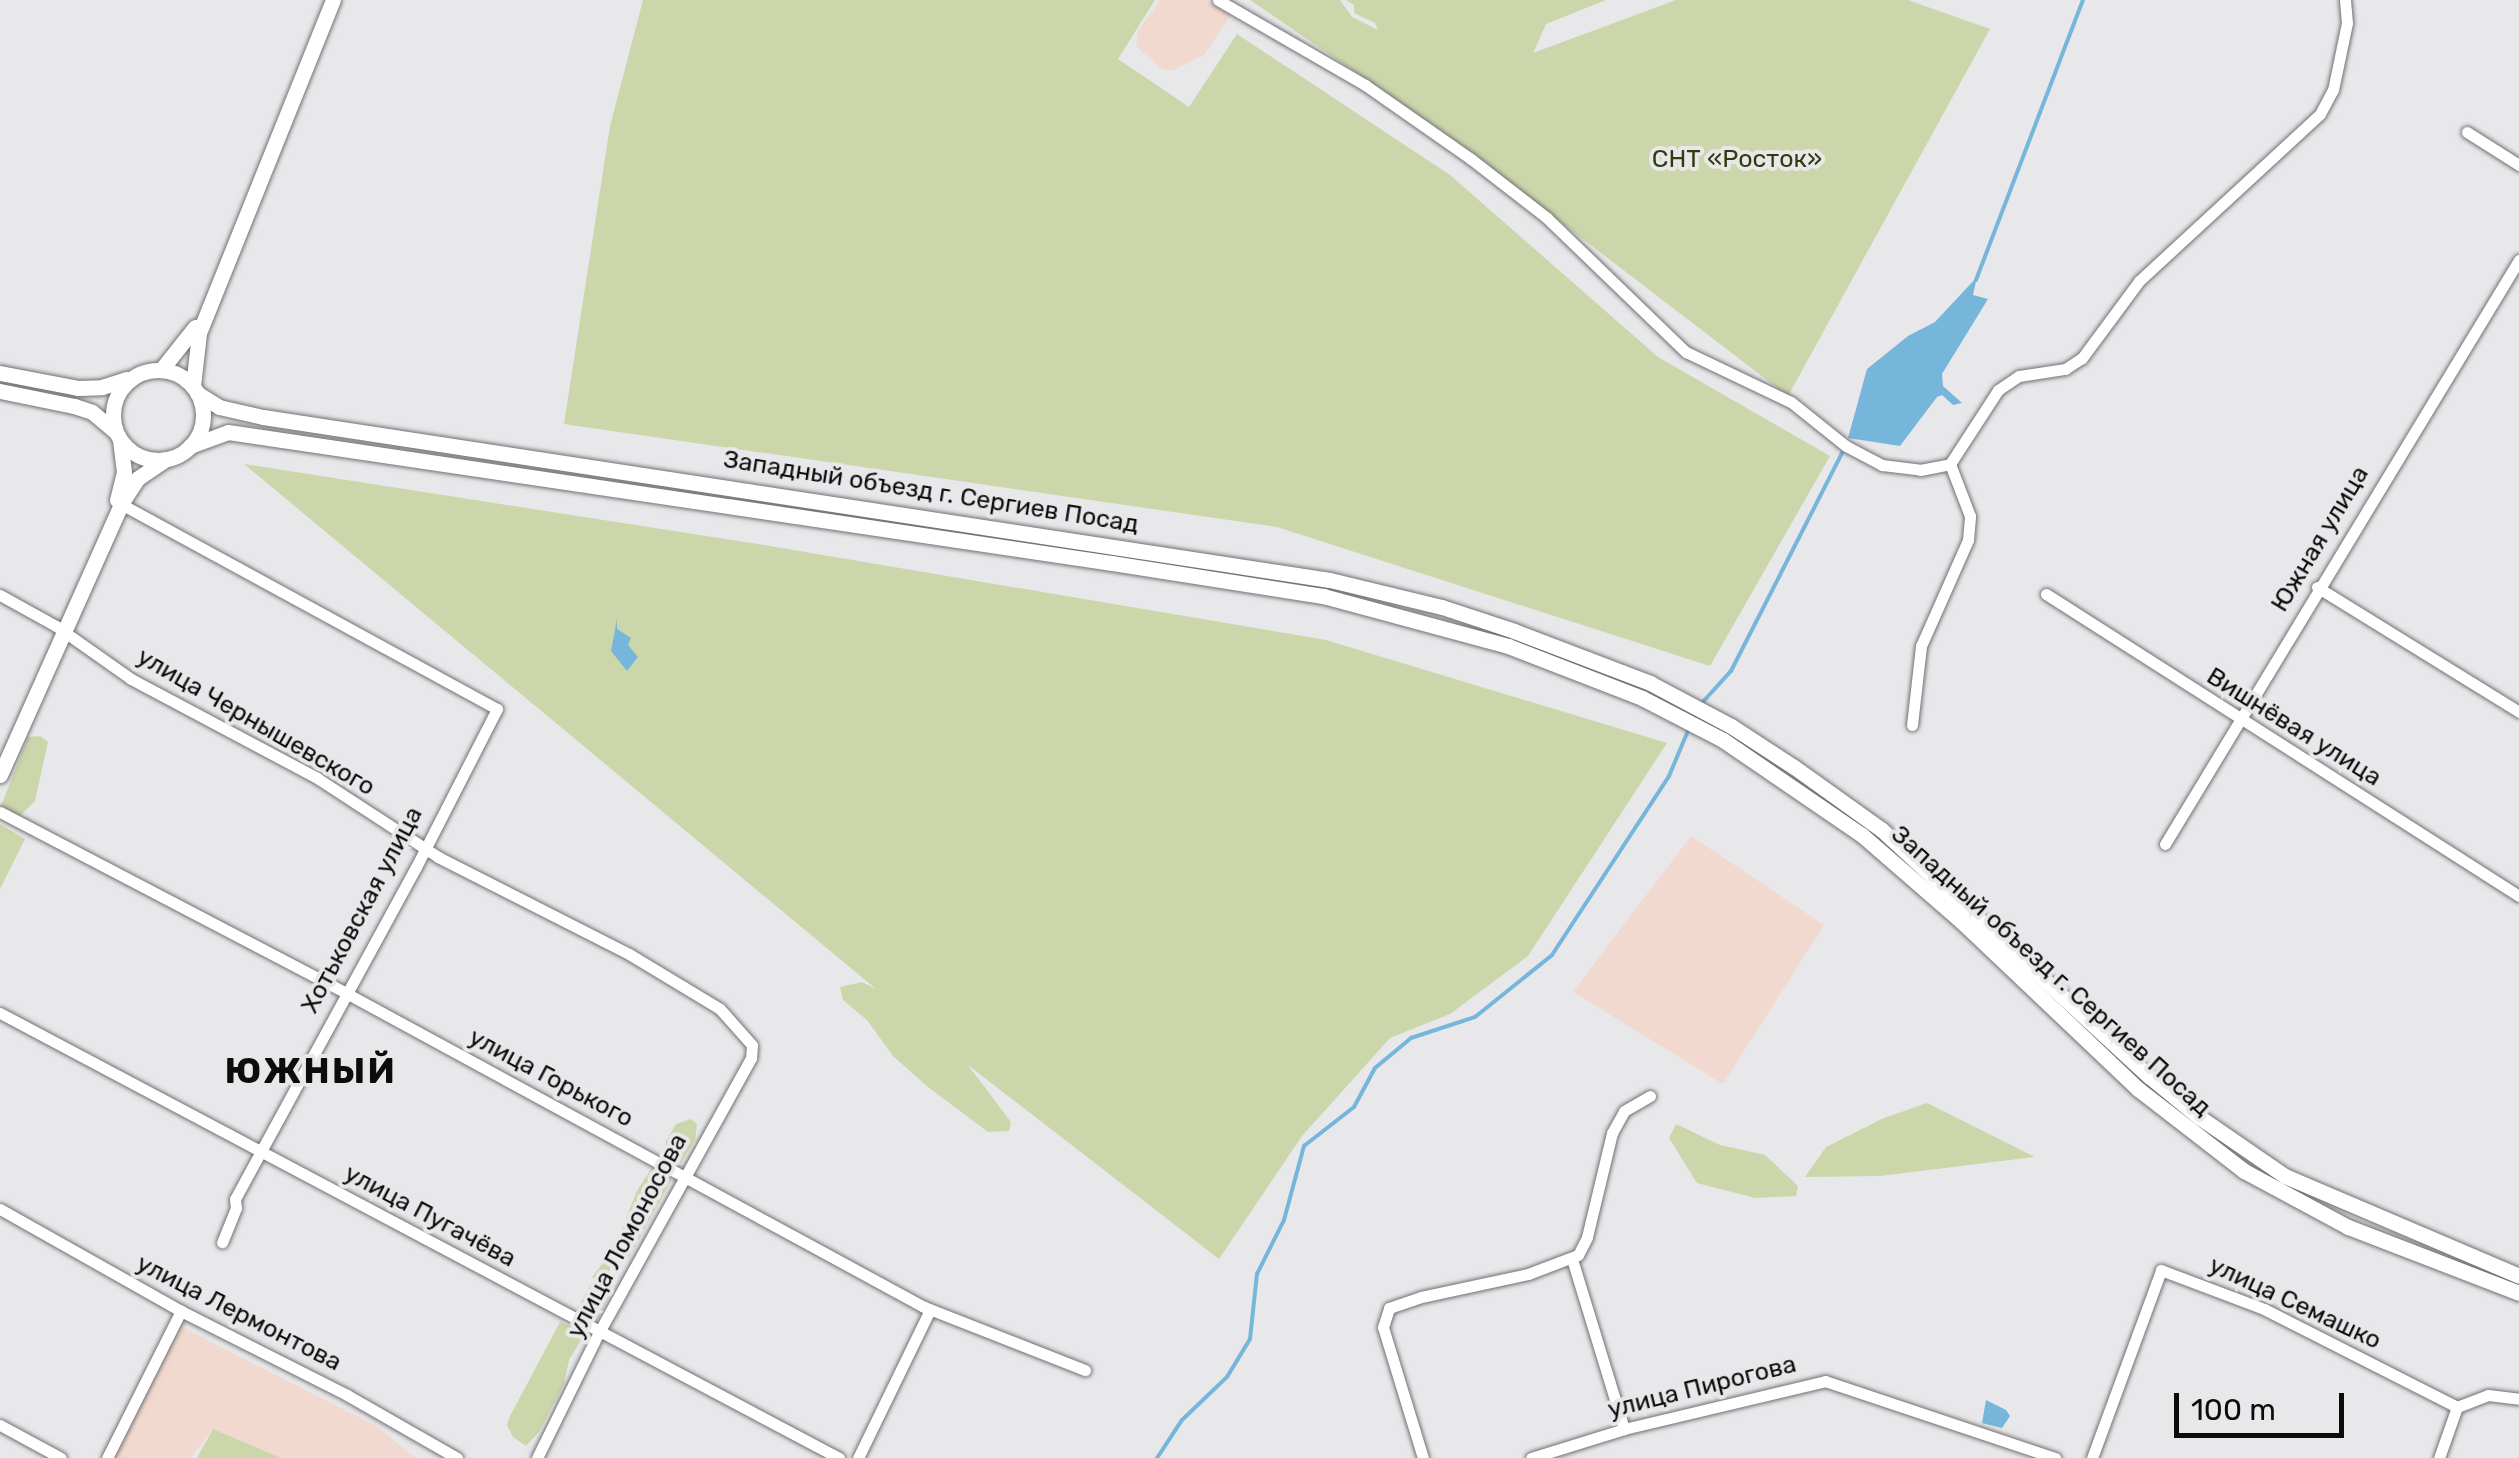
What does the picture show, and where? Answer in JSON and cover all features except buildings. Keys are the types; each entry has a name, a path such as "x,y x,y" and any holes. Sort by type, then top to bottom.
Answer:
{"main road":[{"path":"0,774 122,504 138,478 190,446 202,424 195,389 197,340 332,0"},
{"path":"0,373 78,388 102,388 161,370 190,336 232,257"},
{"path":"161,370 195,389"},
{"path":"103,542 124,472 114,402 131,378"},
{"name":"Западный объезд г. Сергиев Посад","path":"195,389 220,407 263,417 1330,580 1442,607 1646,691"},
{"path":"0,391 92,412 136,454 166,459"},
{"name":"Западный объезд г. Сергиев Посад","path":"190,446 228,432 1323,596 1508,646 1646,691"},
{"path":"1646,691 1727,733"},
{"name":"Западный объезд г. Сергиев Посад","path":"1727,733 1882,830 2199,1117 2285,1176 2519,1276"},
{"name":"Западный объезд г. Сергиев Посад","path":"1727,733 1872,844 2138,1089 2244,1171 2348,1227 2519,1294"}],"street":[{"path":"1218,0 1364,85 1471,159 1547,218 1686,352 1791,402 1846,446 1882,465 1920,470 1950,464 1998,390 2019,376 2065,368 2082,358 2139,282 2320,114 2332,90 2346,23 2345,0"},
{"path":"2467,132 2519,164"},
{"name":"Южная улица","path":"2165,844 2316,587 2519,260"},
{"path":"1912,725 1921,646 1968,540 1970,516 1950,464"},
{"name":"Хотьковская улица","path":"122,504 497,709 235,1199 236,1208 222,1242"},
{"path":"2316,587 2519,712"},
{"name":"Вишнёвая улица","path":"2046,594 2519,896"},
{"name":"улица Чернышевского","path":"0,596 63,630 131,679 317,778 424,849 629,954 720,1009 747,1038"},
{"name":"улица Горького","path":"0,812 346,992 930,1310 959,1317 1085,1370"},
{"name":"улица Пугачёва","path":"0,1013 839,1458"},
{"name":"улица Ломоносова","path":"537,1458 600,1332 751,1058 747,1038"},
{"path":"1423,1458 1383,1327 1389,1308 1572,1259 1587,1237 1612,1133 1624,1111 1650,1096"},
{"name":"улица Лермонтова","path":"0,1209 181,1312 347,1394 458,1458"},
{"path":"1572,1259 1624,1429"},
{"name":"улица Семашко","path":"2092,1458 2161,1270 2264,1309 2457,1408"},
{"path":"858,1458 930,1310"},
{"path":"107,1458 181,1312"},
{"name":"улица Пирогова","path":"1531,1458 1624,1429 1824,1381 2055,1458"},
{"path":"2439,1458 2457,1408 2488,1394 2519,1399"},
{"path":"0,1426 61,1458"}],"shaded area":[{"path":"1160,0 1206,0 1231,15 1204,55 1172,71 1160,68 1136,46 1138,31"},
{"path":"1691,836 1824,925 1723,1084 1573,992"},
{"path":"178,1325 376,1426 416,1458 281,1458 213,1429 190,1458 110,1458"}],"green space":[{"path":"643,0 1155,0 1118,59 1189,107 1237,34 1450,175 1658,357 1830,456 1710,666 1277,527 564,424 610,126"},
{"name":"СНТ «Росток»","path":"1250,0 1340,0 1352,17 1378,30 1375,23 1354,13 1354,5 1346,0 1606,0 1546,24 1533,53 1676,0 1908,0 1990,29 1788,396 1439,129"},
{"path":"244,464 764,545 1326,640 1667,743 1528,956 1450,1014 1390,1038 1302,1136 1219,1259 968,1065 1011,1122 1009,1131 988,1132 928,1087 893,1056 867,1020 843,1000 840,987 862,982 876,989"},
{"path":"40,736 48,742 35,801 20,816 1,806 28,737"},
{"path":"0,824 25,839 0,889"},
{"path":"1927,1103 2035,1157 1880,1176 1805,1177 1826,1147 1884,1118"},
{"path":"691,1119 697,1124 695,1140 681,1163 673,1162 665,1156 666,1141 676,1124"},
{"path":"1676,1124 1720,1145 1765,1155 1798,1186 1796,1196 1755,1198 1697,1183 1669,1138"},
{"path":"653,1166 670,1175 671,1181 629,1257 617,1258 610,1267 609,1285 597,1280 592,1277 614,1249 637,1191"},
{"path":"591,1284 610,1294 596,1322 576,1311"},
{"path":"560,1322 580,1330 583,1337 569,1360 564,1384 539,1432 526,1446 513,1437 507,1425"},
{"path":"213,1429 281,1458 197,1458"}],"water":[{"path":"1977,277 1973,295 1988,299 1942,374 1943,386 1962,403 1953,405 1942,395 1937,397 1900,446 1848,438 1867,369 1908,336 1935,322"},
{"path":"617,619 617,629 631,638 628,645 638,657 627,671 611,651"},
{"path":"1986,1400 2010,1416 2002,1428 1982,1423"}],"waterway":[{"path":"1976,280 2083,0"},
{"path":"1701,704 1731,671 1842,453"},
{"path":"1157,1458 1182,1420 1227,1377 1250,1339 1257,1274 1284,1220 1304,1146 1354,1107 1375,1068 1411,1038 1475,1017 1552,955 1669,776 1690,726"}],"district":[{"name":"ЮЖНЫЙ","path":"311,1071"}]}
